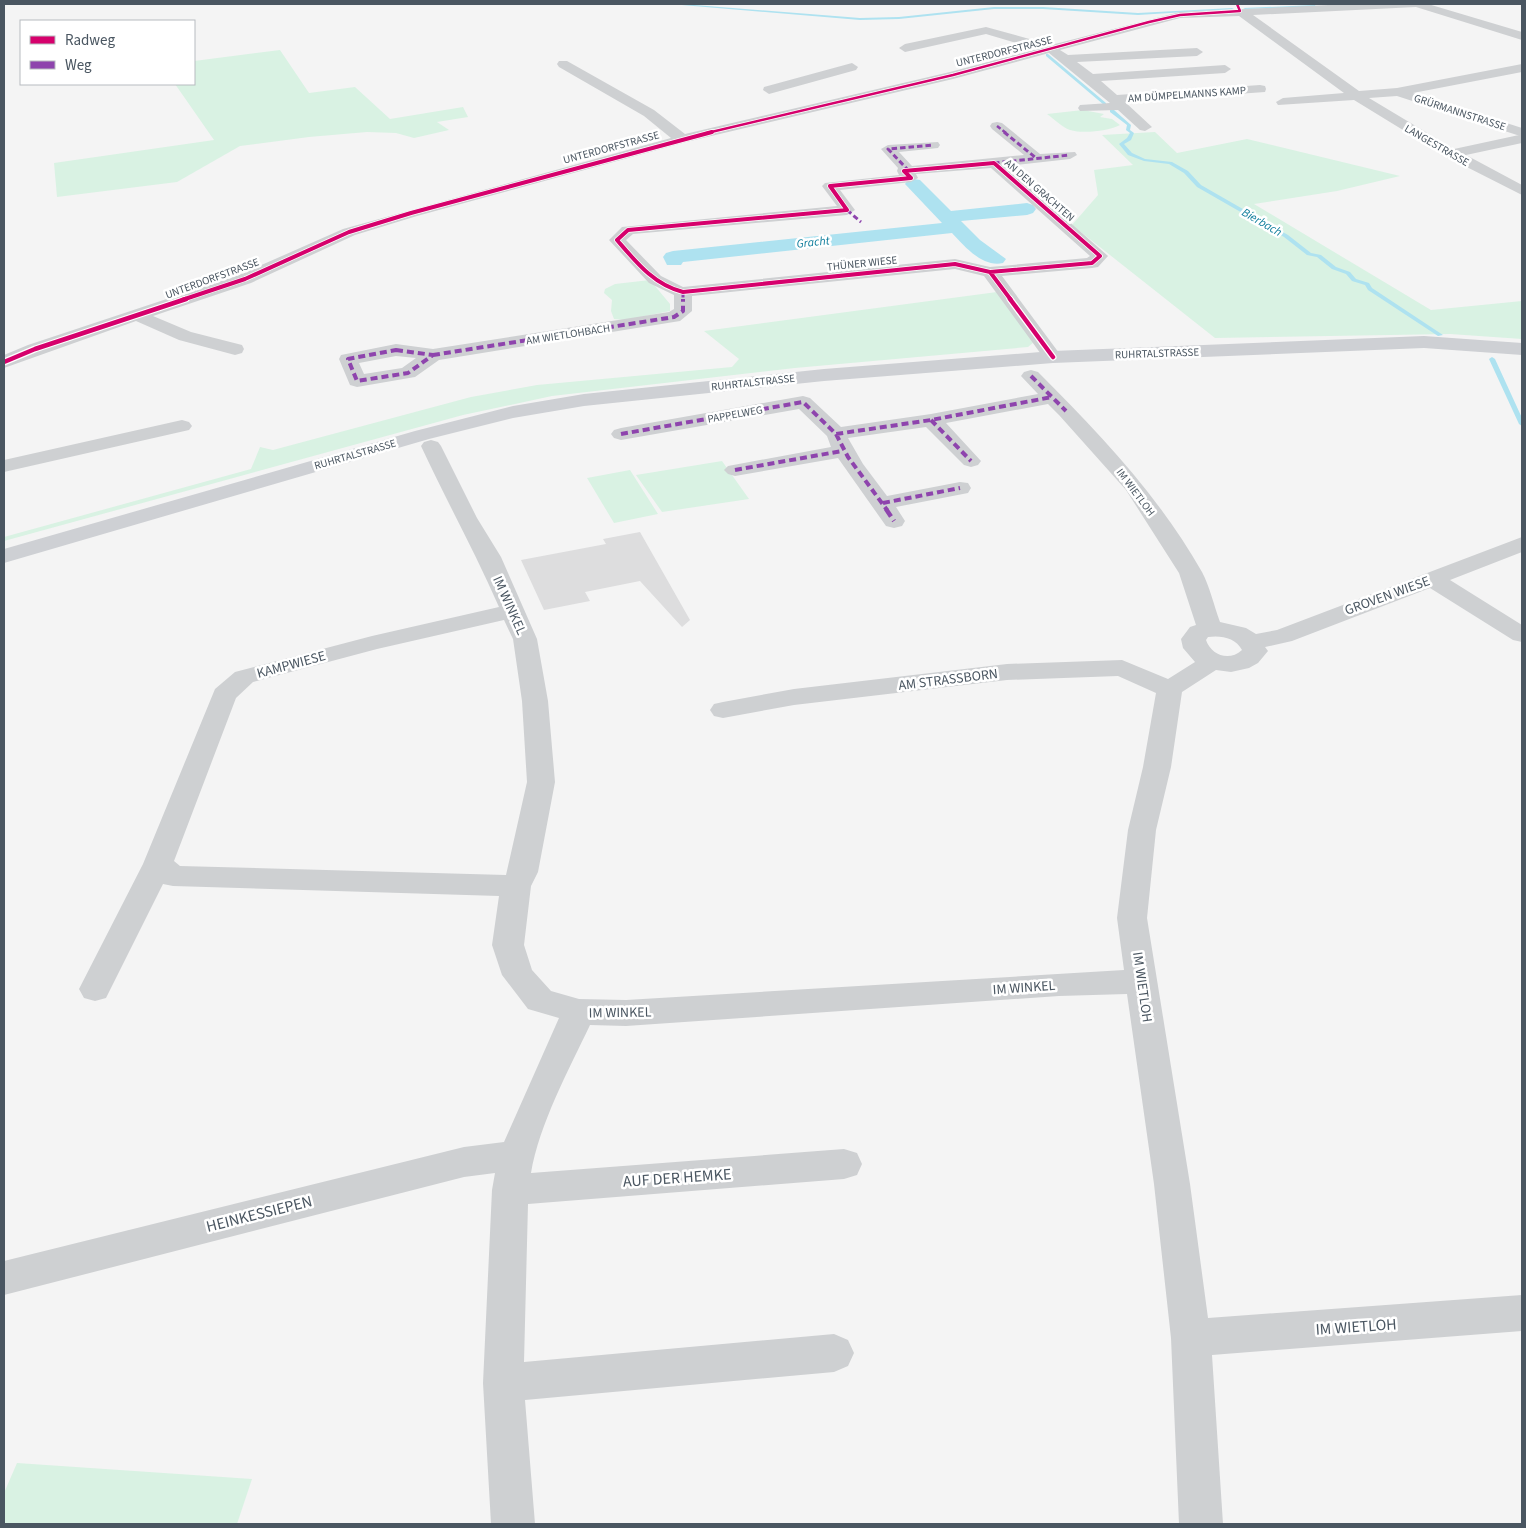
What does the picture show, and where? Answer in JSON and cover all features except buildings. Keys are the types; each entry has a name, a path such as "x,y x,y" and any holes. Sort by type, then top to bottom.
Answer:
{"main road":[{"name":"RUHRTALSTRASSE","path":"4,556 264,479 513,412 584,400 824,375 1053,357 1416,342 1464,343 1522,348"}],"street":[{"name":"UNTERDORFSTRASSE","path":"4,362 35,349 245,279 349,232 565,170 682,139 850,100 1052,49 1180,14 1238,7 1416,4 1481,30 1506,25 1522,36"},
{"name":"LANGESTRASSE","path":"1238,7 1355,95 1452,154 1522,190"},
{"name":"UNTERDORFSTRASSE","path":"905,48 986,30 1052,49"},
{"name":"UNTERDORFSTRASSE","path":"1060,32 1086,40"},
{"name":"AM DÜMPELMANNS KAMP","path":"1052,49 1090,78 1145,127"},
{"path":"1064,59 1197,52"},
{"name":"UNTERDORFSTRASSE","path":"563,64 649,113 682,139"},
{"path":"769,90 852,67"},
{"name":"GRÜRMANNSTRASSE","path":"1355,95 1398,92 1522,68"},
{"name":"AM DÜMPELMANNS KAMP","path":"1090,78 1225,69"},
{"path":"1483,76 1507,84"},
{"path":"802,82 850,100"},
{"name":"GRÜRMANNSTRASSE","path":"1435,85 1463,94"},
{"name":"AM DÜMPELMANNS KAMP","path":"1085,108 1100,108 1117,104 1260,89"},
{"name":"GRÜRMANNSTRASSE","path":"1398,92 1522,132"},
{"path":"1283,102 1355,95"},
{"name":"AN DEN GRACHTEN","path":"997,126 1036,158"},
{"name":"GRÜRMANNSTRASSE","path":"1452,154 1522,139"},
{"path":"909,171 888,149 933,145"},
{"name":"AN DEN GRACHTEN","path":"909,171 1070,155"},
{"name":"AN DEN GRACHTEN","path":"990,272 1092,263 1100,256 994,163"},
{"path":"861,222 847,210 830,186 910,178 904,171 909,171"},
{"name":"THÜNER WIESE","path":"847,210 628,230 617,240 639,265 667,288 683,292 955,264 990,272"},
{"path":"990,272 1053,357"},
{"name":"AM WIETLOHBACH","path":"434,356 674,316 682,311 683,292"},
{"path":"138,315 173,333 200,342 235,349"},
{"name":"IM WIETLOH","path":"1031,376 1134,486 1191,573 1212,645"},
{"path":"735,470 931,420 1052,397"},
{"name":"PAPPELWEG","path":"621,434 803,402 839,442 888,512 960,488"},
{"path":"931,420 971,461"},
{"path":"4,466 182,426"},
{"name":"IM WINKEL","path":"431,446 466,518 489,557 511,611 525,639 535,701 540,782 523,872 516,886 508,945 518,976 540,1000 579,1012 626,1013 1059,984 1142,981"},
{"name":"GROVEN WIESE","path":"1252,642 1283,636 1522,544"},
{"path":"1432,579 1522,634"},
{"name":"KAMPWIESE","path":"95,989 158,864 224,695 244,677 372,643 511,611"},
{"path":"1170,688 1212,645 1235,632 1252,642 1254,651 1250,658 1240,663 1212,645"},
{"name":"AM STRASSBORN","path":"723,710 794,697 1007,672 1122,668 1170,688"},
{"name":"IM WIETLOH","path":"1170,688 1157,767 1142,830 1132,918 1172,1184 1191,1338 1202,1524"},
{"path":"158,864 173,876 516,886"},
{"path":"513,1524 503,1383 513,1172 546,1082 579,1012"},
{"name":"HEINKESSIEPEN","path":"4,1278 464,1162 513,1172"},
{"name":"AUF DER HEMKE","path":"513,1172 844,1164"},
{"name":"IM WIETLOH","path":"1191,1338 1522,1313"},
{"path":"503,1383 834,1354"}],"green space":[{"path":"280,50 309,93 355,87 390,119 463,107 468,117 437,122 449,130 414,138 396,133 367,132 240,146 177,182 57,197 54,163 214,140 176,85 195,85 195,61"},
{"path":"1083,110 1104,114 1100,117 1112,119 1120,125 1096,131 1075,131 1064,127 1047,114"},
{"path":"1155,132 1177,153 1247,139 1400,176 1337,191 1254,204 1431,310 1522,301 1522,339 1450,334 1215,338 1072,225 1098,195 1094,170 1133,165 1102,135"},
{"path":"650,280 670,304 670,311 626,320 614,319 611,311 612,300 604,293 605,289 615,284"},
{"path":"997,292 1034,342 1028,347 795,368 552,396 463,415 4,541 4,537 251,469 260,447 273,450 471,397 537,385 732,367 739,359 704,331"},
{"path":"722,461 749,499 662,512 636,475"},
{"path":"630,470 658,514 614,523 587,478"},
{"path":"17,1463 252,1479 237,1524 4,1524 4,1493"}],"waterway":[{"name":"Bierbach","path":"672,4 860,19 899,18 994,8 1043,8 1138,14 1232,9"},
{"path":"1348,4 1365,4"},
{"path":"1245,8 1315,6"},
{"name":"Bierbach","path":"1047,55 1105,104"},
{"name":"Bierbach","path":"1112,111 1129,125 1128,130 1132,133 1129,139 1121,144 1130,154 1144,160 1170,163 1186,172 1199,186 1286,236 1309,254 1319,256 1334,268 1348,273 1354,280 1367,284 1370,289 1440,335"},
{"name":"Gracht","path":"914,184 956,227"},
{"name":"Gracht","path":"949,217 1027,209"},
{"name":"Gracht","path":"674,261 673,257 956,227"},
{"name":"Gracht","path":"956,227 973,244 996,259"},
{"name":"Bierbach","path":"1492,359 1522,424"}],"marked path":[{"path":"997,126 1036,158"},
{"path":"909,171 888,149 933,145"},
{"path":"994,163 1070,155"},
{"path":"847,210 861,222"},
{"path":"433,355 408,373 357,381 348,359 396,350 433,355 674,317 683,311 683,292"},
{"path":"1031,376 1066,411"},
{"path":"621,434 803,402 836,434 931,420 1052,397"},
{"path":"931,420 971,461"},
{"path":"836,434 855,468 894,521"},
{"path":"735,470 842,451"},
{"path":"883,503 960,488"}],"cycle path":[{"path":"4,362 35,349 245,279 349,232 411,213 682,139 953,75 1149,22 1180,15 1240,11 1237,4"},
{"path":"990,272 1092,263 1100,256 994,163 904,171 911,178 830,186 847,210 628,230 617,240 646,272 673,290 683,292 955,264 990,272 1053,357"}]}
